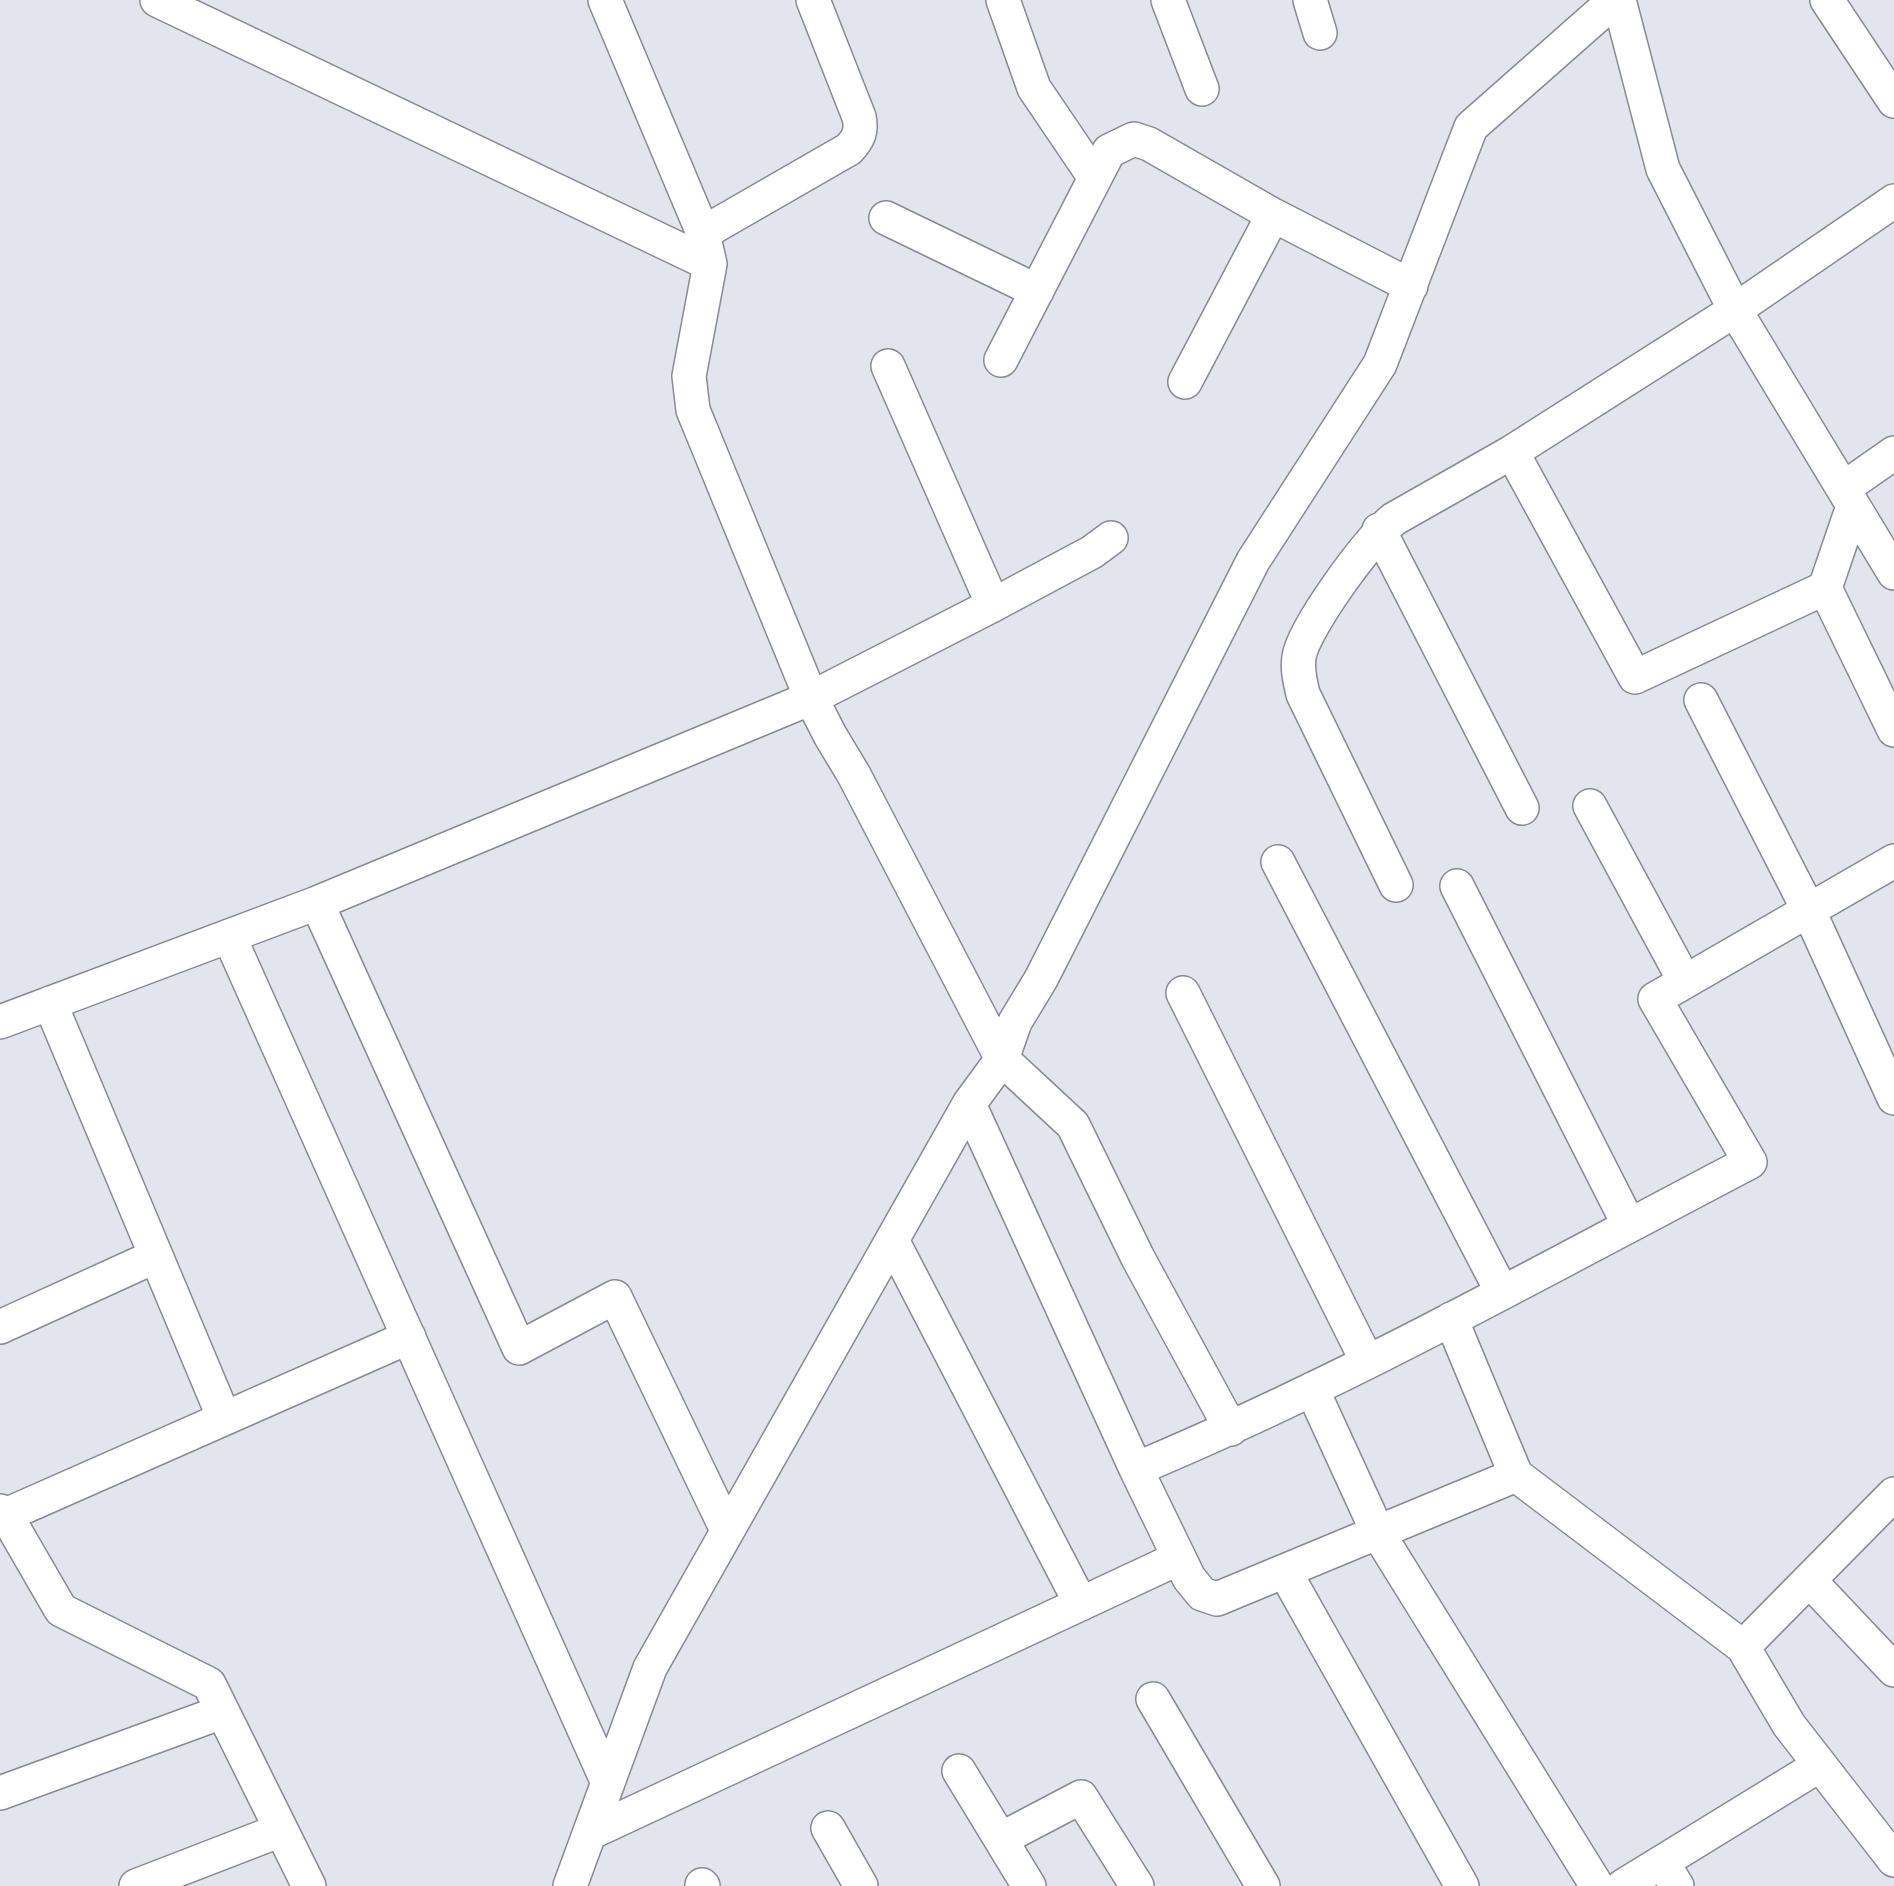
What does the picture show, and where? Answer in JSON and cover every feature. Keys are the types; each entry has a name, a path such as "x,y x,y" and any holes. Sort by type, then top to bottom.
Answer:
{"street":[{"path":"157,0 710,264"},
{"path":"605,0 703,232 710,264 689,376 693,410 811,698 1002,1059 1073,1125 1138,1258 1231,1430"},
{"path":"703,232 849,149 859,139 861,128 859,117 813,0"},
{"path":"1003,0 1034,88 1095,178"},
{"path":"1168,0 1202,89"},
{"path":"1310,0 1320,33"},
{"path":"570,1886 650,1668 969,1104 1002,1059 1015,1022 1041,980 1253,561 1380,364 1471,127 1617,0 1663,169 1735,310 1894,573"},
{"path":"1827,0 1894,101"},
{"path":"1001,360 1109,151 1134,139 1149,144 1274,215 1411,286"},
{"path":"1396,885 1303,694 1298,672 1299,655 1307,634 1365,546 1379,530 1394,519 1512,452 1735,310 1894,201"},
{"path":"1185,382 1274,215"},
{"path":"886,218 1037,291"},
{"path":"888,366 993,605"},
{"path":"1512,452 1635,677 1825,588"},
{"path":"1894,453 1849,497 1825,588 1894,730"},
{"path":"1379,530 1522,808"},
{"path":"0,1022 317,903 811,698 993,605 1092,552 1111,538"},
{"path":"1701,700 1808,909 1894,1098"},
{"path":"1590,806 1684,980"},
{"path":"1136,1470 1231,1430 1451,1319 1750,1162 1655,999 1684,980 1894,861"},
{"path":"1278,862 1502,1292"},
{"path":"1457,886 1629,1225"},
{"path":"317,903 519,1348 615,1297 727,1530"},
{"path":"229,936 608,1783"},
{"path":"1183,993 1366,1361"},
{"path":"50,1003 224,1418"},
{"path":"969,1104 1136,1470 1189,1578 1202,1594 1217,1599 1516,1475"},
{"path":"892,1240 1082,1604"},
{"path":"0,1327 156,1256"},
{"path":"1451,1319 1516,1475 1743,1647 1789,1725 1894,1860"},
{"path":"309,1886 209,1684 61,1610 3,1513 409,1337"},
{"path":"1312,1389 1378,1533 1597,1886"},
{"path":"1743,1647 1894,1494"},
{"path":"590,1833 1179,1558"},
{"path":"1285,1572 1462,1886"},
{"path":"1809,1580 1894,1670"},
{"path":"1153,1699 1263,1886"},
{"path":"0,1793 222,1712"},
{"path":"1623,1886 1669,1874 1820,1765"},
{"path":"959,1771 1029,1886"},
{"path":"1001,1839 1081,1797 1137,1886"},
{"path":"828,1828 861,1886"},
{"path":"136,1886 281,1830"}]}
